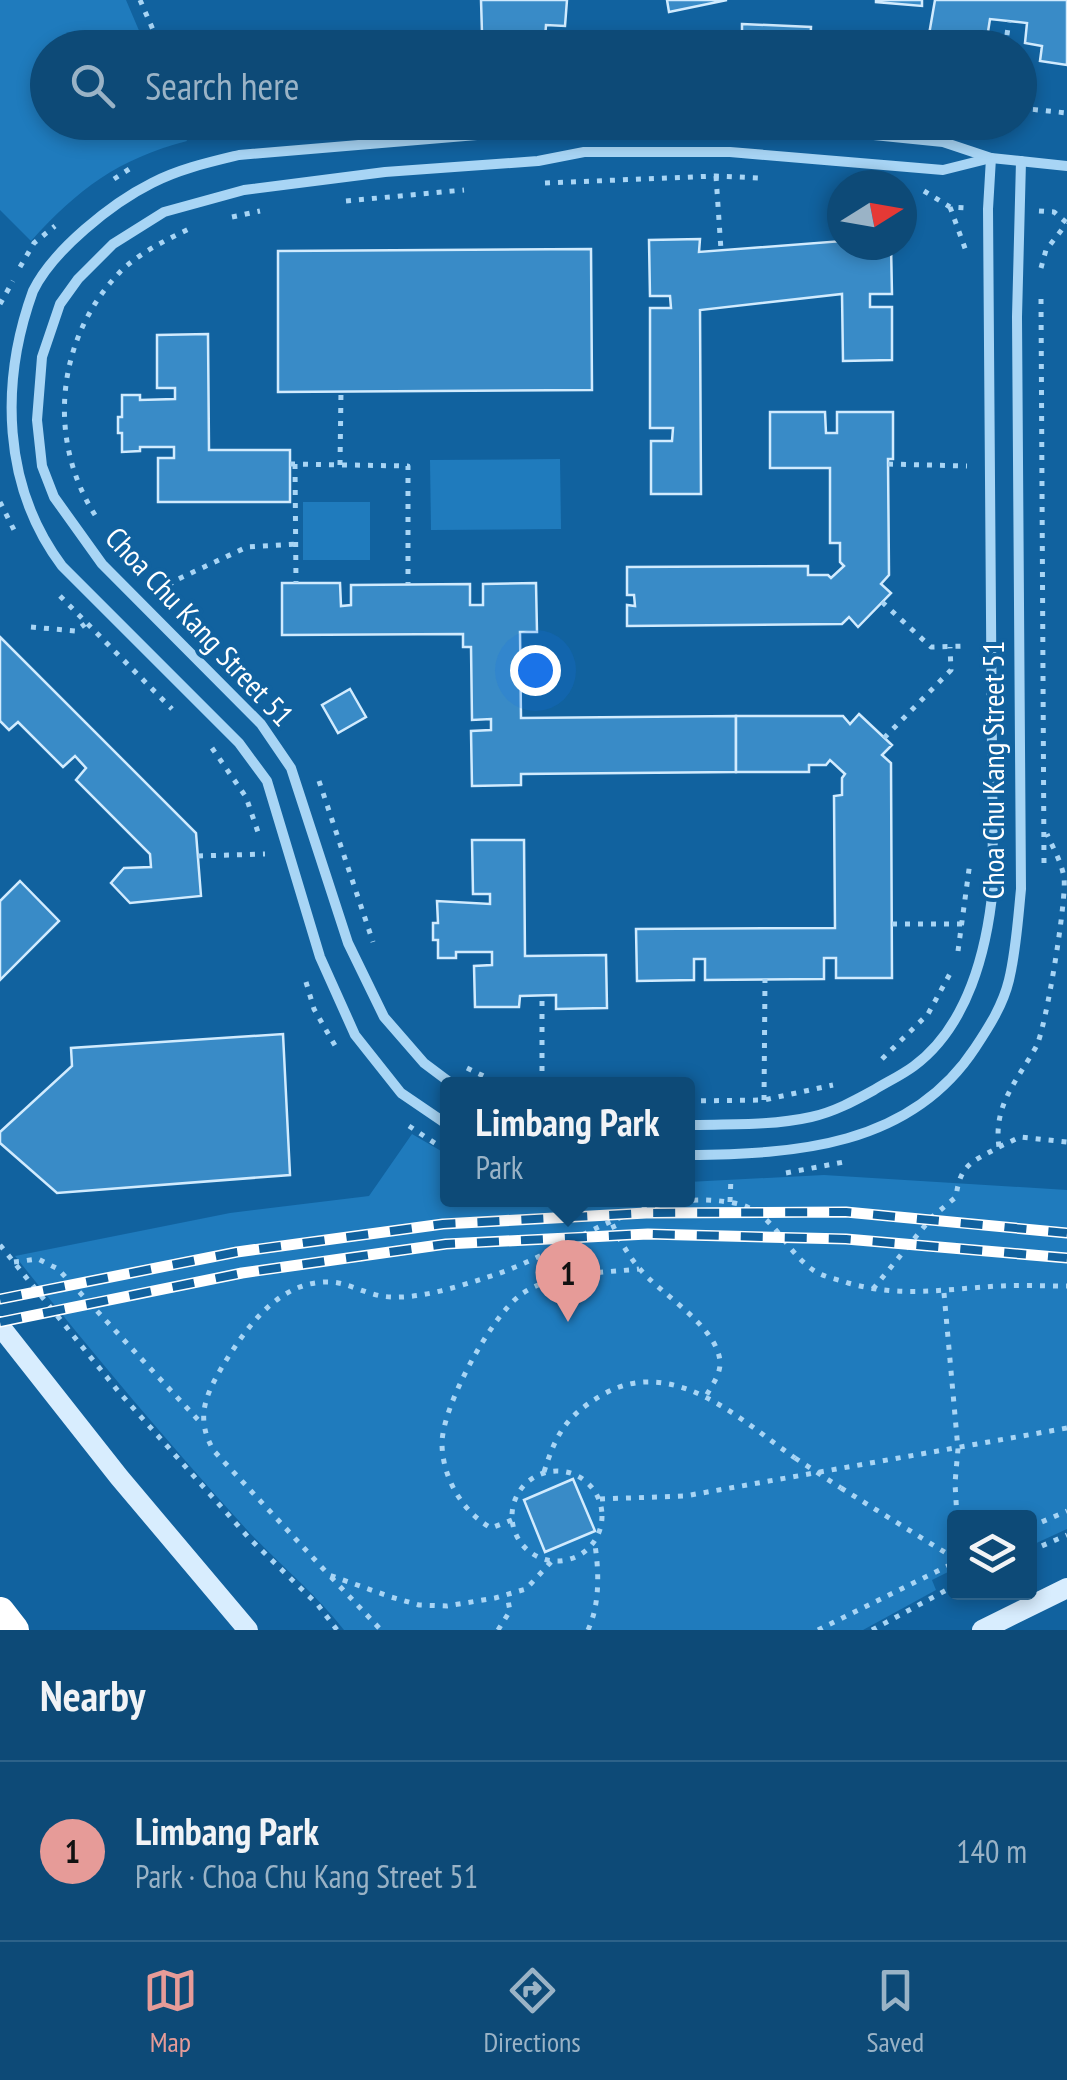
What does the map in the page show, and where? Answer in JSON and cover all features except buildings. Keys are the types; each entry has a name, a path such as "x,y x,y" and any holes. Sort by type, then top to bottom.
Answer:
{"highway":[{"path":"0,1612 14,1630"}],"main road":[{"path":"0,1326 119,1477 248,1630"},
{"path":"982,1630 1067,1588"}],"street":[{"name":"Choa Chu Kang Street 51","path":"417,140 239,155 150,184 99,219 60,254 34,288 16,336 6,404 16,478 46,545 62,566 239,743 267,781 320,957 355,1035 401,1093 440,1120"},
{"name":"Choa Chu Kang Street 51","path":"924,140 944,142 991,158 1067,166"},
{"name":"Choa Chu Kang Street 51","path":"443,1077 424,1063 384,1017 348,943 291,768 261,724 102,564 54,497 42,466 37,420 42,357 60,304 78,279 113,244 164,212 244,190 385,172 538,161 584,152 730,152 943,170 991,158"},
{"name":"Choa Chu Kang Street 51","path":"695,1125 766,1124 813,1117 846,1106 916,1064 938,1042 975,975 990,924 994,887 988,209 991,158"},
{"name":"Choa Chu Kang Street 51","path":"695,1155 766,1154 816,1148 896,1120 940,1089 966,1063 991,1024 1008,982 1021,889 1017,317 1021,161"}],"path":[{"path":"140,0 152,30"},
{"path":"1007,30 1008,21"},
{"path":"1037,110 1067,113"},
{"path":"541,184 716,176 776,179"},
{"path":"716,176 721,250"},
{"path":"918,189 950,207 966,250 966,270"},
{"path":"334,202 464,190"},
{"path":"230,218 262,210"},
{"path":"98,520 67,446 62,402 70,356 103,293 122,270 160,243 199,224"},
{"path":"340,465 341,391"},
{"path":"296,583 293,464 408,466 408,584"},
{"path":"888,464 968,466 968,484"},
{"path":"0,502 21,542"},
{"path":"149,581 162,593 174,581 253,544 296,544"},
{"path":"50,583 85,624 183,720"},
{"path":"882,602 931,647 968,646 968,628"},
{"path":"31,627 76,631 85,624"},
{"path":"884,738 951,670 950,647"},
{"path":"208,744 229,768 246,797 271,871"},
{"path":"318,777 376,948"},
{"path":"999,1148 997,1130 1002,1109 1012,1081 1038,1044 1055,960 1065,880 1046,831"},
{"path":"198,856 265,854"},
{"path":"870,1067 928,1014 946,985 964,924 970,859"},
{"path":"892,924 964,924"},
{"path":"304,976 314,1009 340,1054"},
{"path":"764,1100 765,979"},
{"path":"542,995 542,1077"},
{"path":"457,1062 486,1077"},
{"path":"695,1102 764,1100 843,1081"},
{"path":"402,1121 440,1147"},
{"path":"873,1289 932,1217 956,1197 958,1180 967,1164 1020,1137 1067,1142"},
{"path":"730,1202 731,1177"},
{"path":"695,1202 748,1206 769,1219 814,1270 873,1289 911,1294 998,1286 1067,1286"},
{"path":"606,1207 609,1220 639,1268 695,1321 716,1348 718,1373 706,1396"},
{"path":"381,1630 214,1451 202,1412 212,1384 258,1316 290,1290 332,1282 383,1296 451,1288 520,1266 609,1220 648,1207"},
{"path":"0,1246 118,1391 337,1630"},
{"path":"14,1262 38,1259 58,1269 203,1425"},
{"path":"512,1520 491,1528 473,1518 457,1495 442,1446 446,1422 474,1356 498,1317 522,1294 562,1278 639,1268"},
{"path":"944,1293 958,1448 956,1510"},
{"path":"205,1380 212,1384"},
{"path":"544,1472 570,1472 583,1478 600,1499 602,1526 594,1542 578,1558 551,1562 526,1550 512,1520 515,1499 522,1488 544,1472 557,1434 585,1405 610,1390 659,1380 706,1396 794,1458 947,1556"},
{"path":"600,1499 685,1496 1067,1428"},
{"path":"1037,1524 1067,1511"},
{"path":"1037,1548 1067,1534"},
{"path":"588,1630 596,1596 598,1564 594,1542"},
{"path":"328,1574 419,1606 447,1606 526,1589 551,1562"},
{"path":"818,1630 947,1564"},
{"path":"872,1630 947,1590"},
{"path":"498,1630 510,1611 506,1595"}],"shaded area":[{"path":"0,0 126,0 139,30 30,30 30,140 187,141 140,157 101,178 31,241 0,210"},
{"path":"560,459 561,529 431,530 430,460"},
{"path":"303,502 370,502 370,560 303,560"},
{"path":"412,1134 440,1150 440,1207 695,1207 695,1182 824,1175 1067,1190 1067,1529 1037,1543 1037,1510 947,1510 947,1572 932,1580 936,1590 863,1630 344,1630 188,1464 15,1256 230,1213 369,1196"}],"railway":[{"path":"0,1299 237,1252 443,1224 646,1213 846,1212 1067,1233"},
{"path":"0,1322 242,1273 446,1244 648,1234 846,1239 1067,1258"}],"place":[{"name":"Limbang Park","path":"568,1322"}]}
